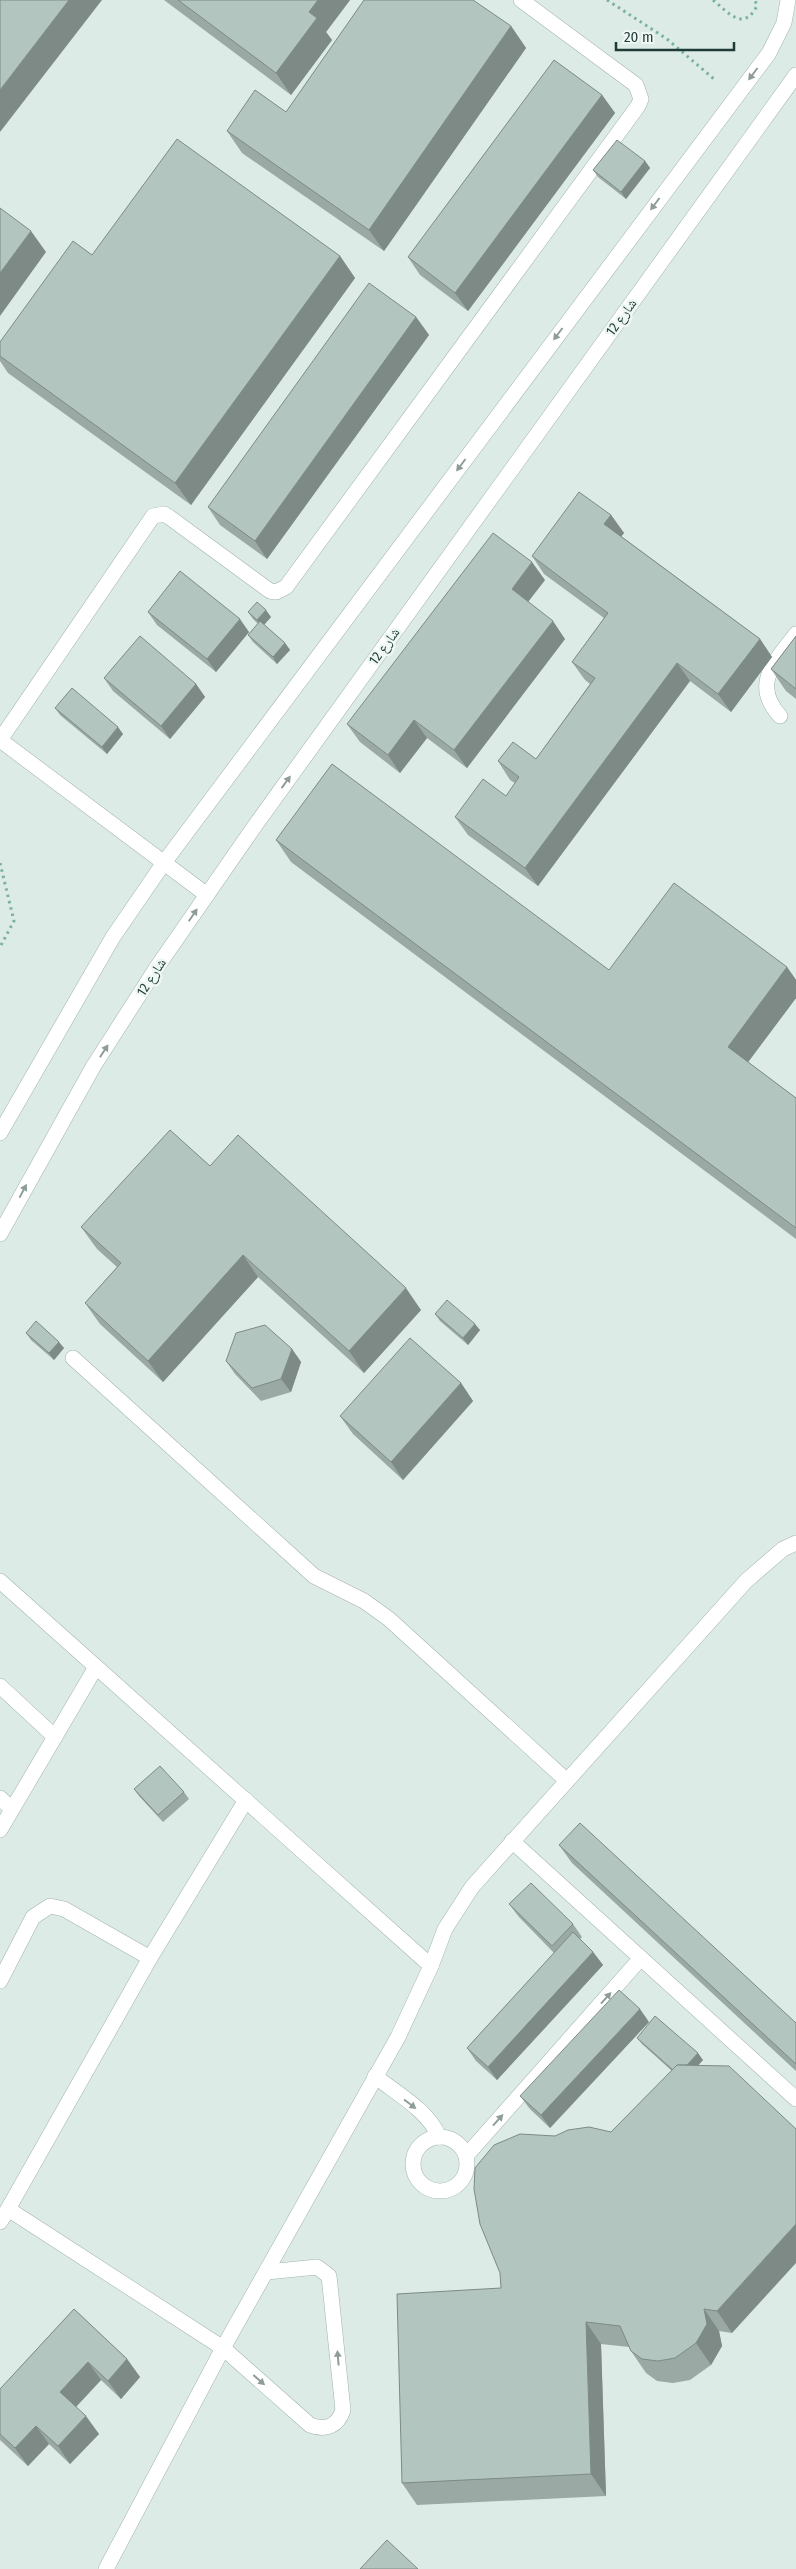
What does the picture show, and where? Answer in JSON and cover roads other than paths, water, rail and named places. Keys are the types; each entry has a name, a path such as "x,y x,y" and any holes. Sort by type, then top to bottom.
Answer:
{"street":[{"path":"207,895 162,864 0,740 153,516 164,514 270,591 276,592 286,586 638,106 641,99 636,85 521,0"},
{"path":"0,1133 112,937 162,864 769,53 778,39 788,0"},
{"name":"شارع 12","path":"0,1234 94,1067 207,895 265,811 796,75"},
{"path":"780,716 770,705 766,692 767,678 796,634"},
{"path":"73,1358 314,1576 364,1601 389,1618 566,1780"},
{"path":"106,2569 223,2348 267,2272 374,2076 398,2037 432,1966 445,1929 457,1907 566,1780 746,1581 783,1549 796,1542"},
{"path":"0,1581 432,1966"},
{"path":"0,1830 96,1667"},
{"path":"0,1686 55,1736"},
{"path":"0,1798 12,1809"},
{"path":"0,2222 150,1958 246,1800"},
{"path":"512,1841 796,2100"},
{"path":"0,1981 33,1917 50,1906 64,1909 150,1958"},
{"path":"466,2156 641,1958"},
{"path":"374,2076 423,2113 435,2128 439,2137"},
{"path":"439,2137 451,2139 460,2146 466,2156 466,2168 462,2179 453,2188 436,2190 420,2182 414,2172 413,2159 418,2148 428,2140 439,2137"},
{"path":"8,2209 223,2348 310,2424 326,2427 334,2424 340,2418 342,2410 329,2276 317,2267 267,2272"}]}
